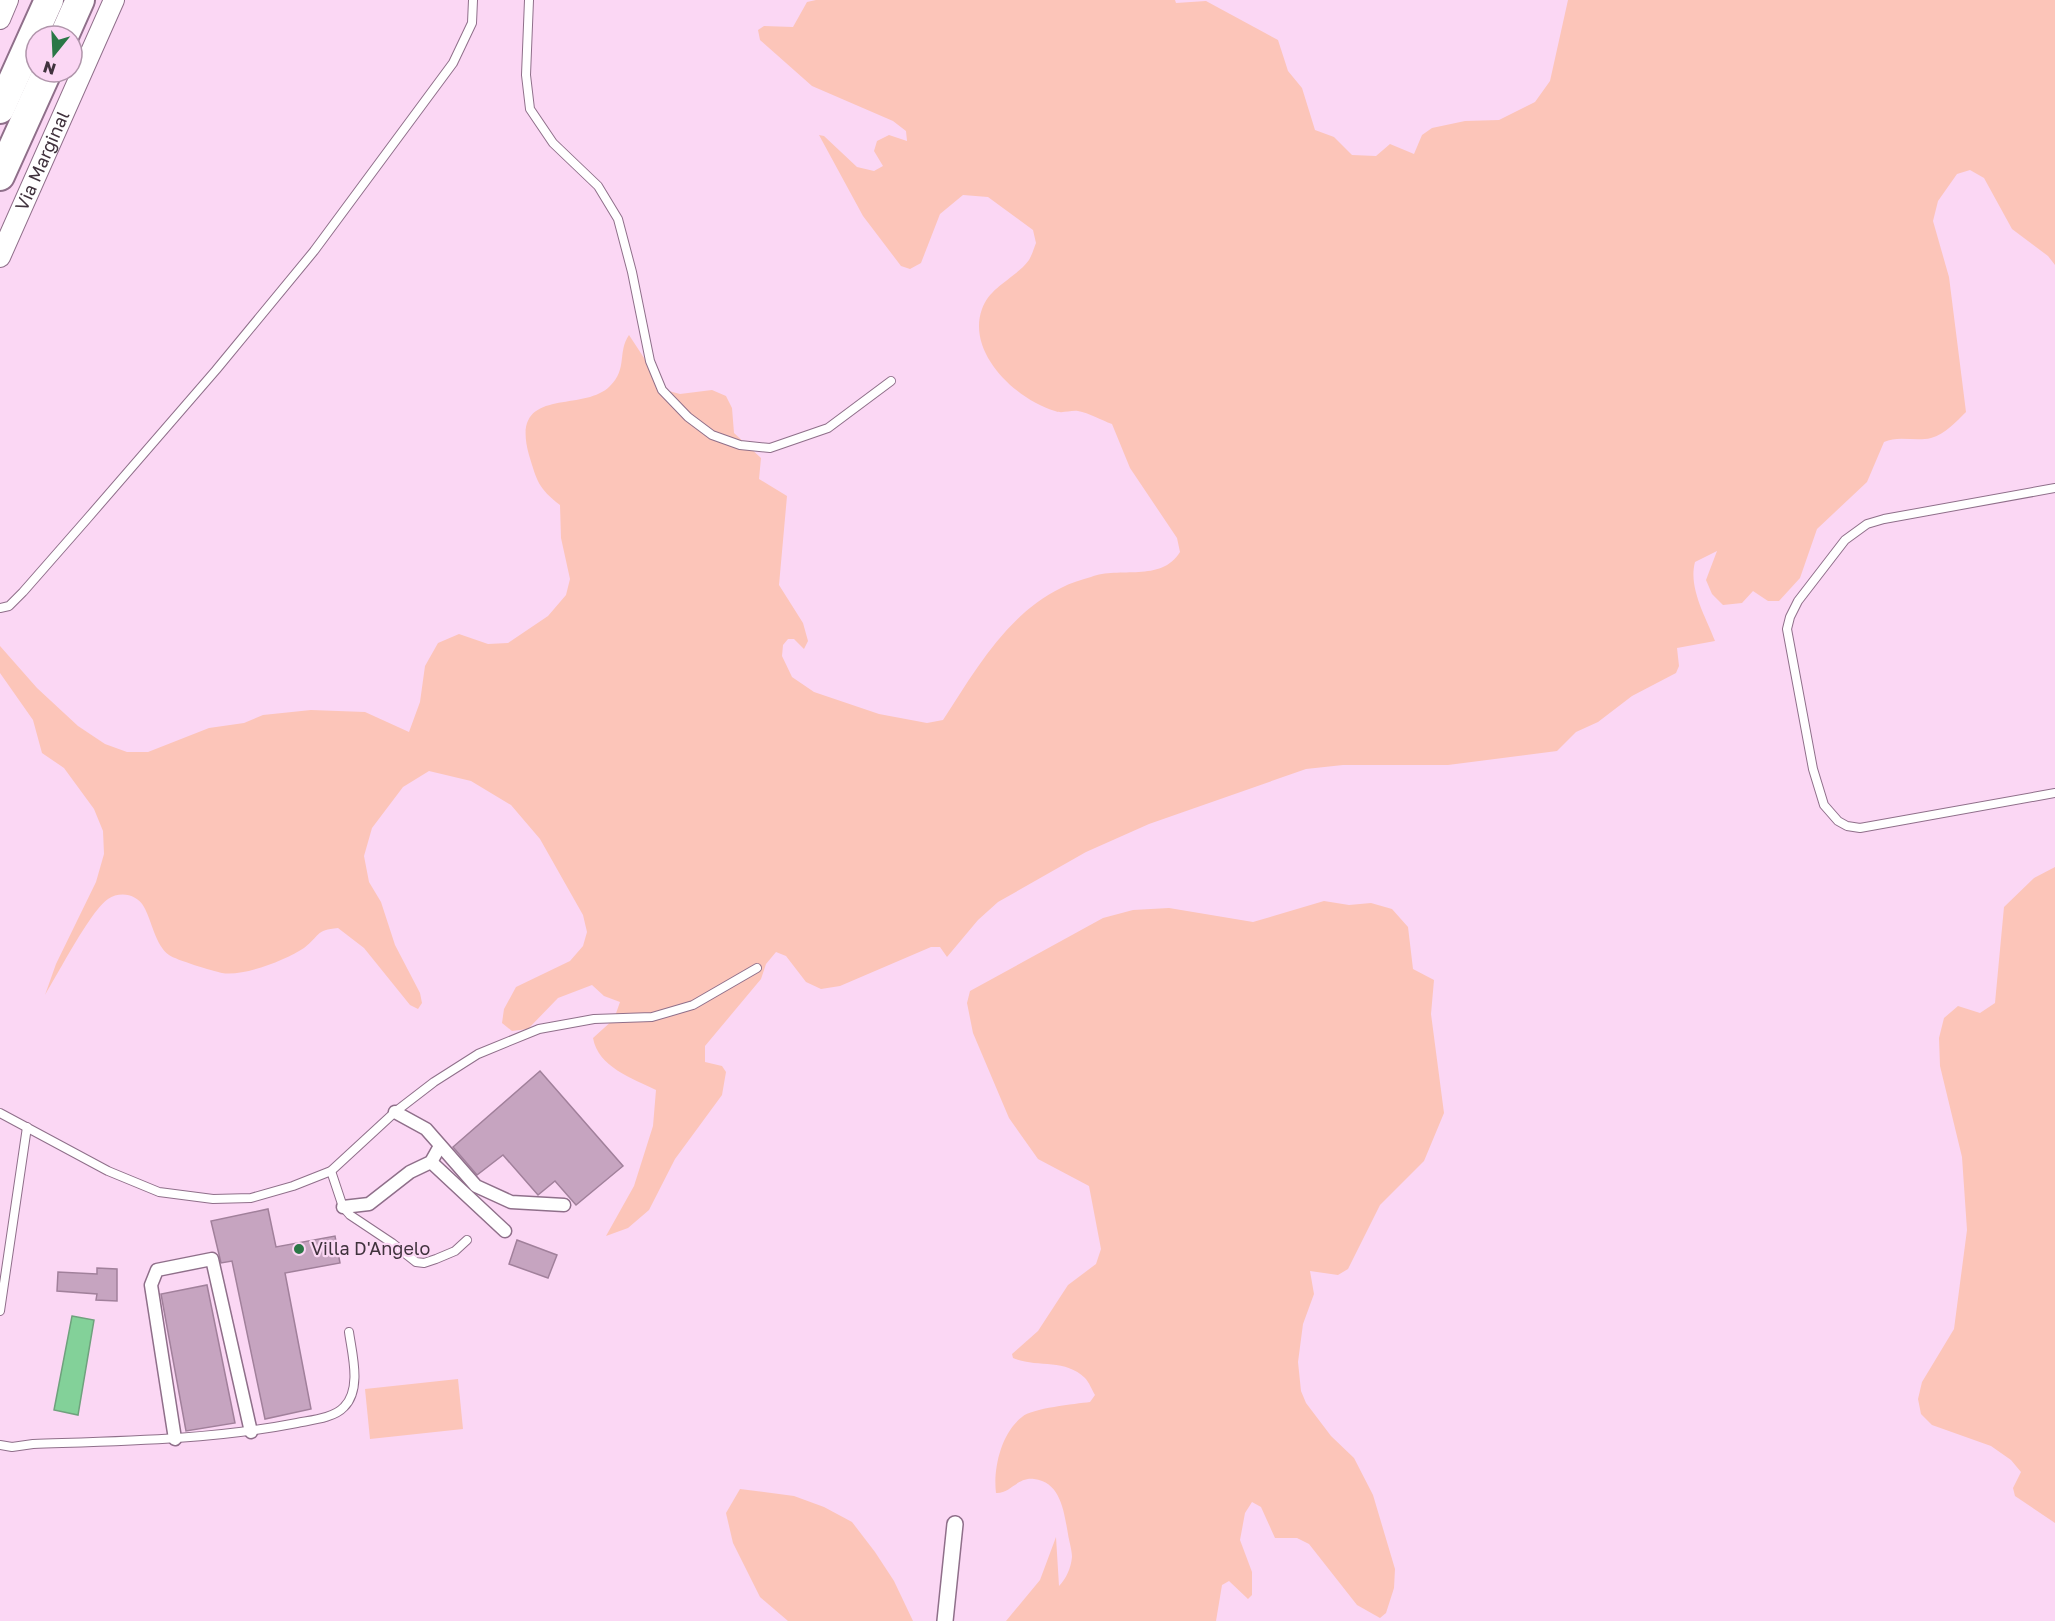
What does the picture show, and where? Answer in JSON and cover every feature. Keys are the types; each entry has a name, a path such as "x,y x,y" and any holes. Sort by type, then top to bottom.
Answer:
{"highway":[{"path":"0,109 49,0"},
{"path":"69,24 80,0"},
{"path":"0,176 42,84"}],"street":[{"path":"0,19 9,0"},
{"name":"Via Marginal","path":"0,257 114,0"},
{"path":"395,1112 426,1129 476,1185 511,1202 564,1205"},
{"path":"343,1207 369,1204 410,1173 431,1162 440,1146"},
{"path":"431,1162 505,1231"},
{"path":"175,1439 151,1285 157,1270 212,1258 251,1432"},
{"path":"945,1621 956,1524"}],"lane":[{"path":"0,608 9,606 23,592 216,370 314,251 453,63 472,23 473,0"},
{"path":"529,0 526,75 530,109 553,143 598,186 618,219 650,361 662,390 688,417 712,435 740,445 770,448 828,428 891,381"},
{"path":"2055,488 1867,524 1845,540 1798,601 1787,629 1813,769 1824,805 1838,821 1847,826 1860,828 2055,793"},
{"path":"0,1113 108,1171 159,1192 213,1198 251,1198 293,1186 331,1171 395,1112 434,1082 478,1054 539,1029 594,1019 652,1017 693,1005 757,968"},
{"path":"0,1311 27,1127"},
{"path":"331,1171 343,1207 350,1215 416,1262 424,1263 455,1251 466,1240"},
{"path":"0,1445 12,1447 33,1444 175,1439 251,1432 322,1418 343,1409 353,1392 354,1373 349,1332"}],"shaded area":[{"path":"816,0 1175,0 1176,3 1206,1 1278,40 1288,71 1302,88 1315,130 1334,137 1352,155 1376,156 1390,144 1414,154 1422,135 1432,128 1465,121 1499,120 1535,102 1550,81 1568,0 2055,0 2055,265 2048,256 2012,229 1984,178 1970,170 1957,174 1938,201 1933,221 1949,277 1966,412 1941,434 1931,438 1895,439 1884,442 1867,482 1817,529 1800,578 1779,601 1768,601 1753,591 1742,603 1723,605 1712,594 1706,580 1717,551 1695,562 1693,572 1696,592 1715,641 1677,648 1679,666 1676,673 1632,696 1598,722 1576,732 1557,751 1448,765 1343,765 1306,769 1149,824 1086,852 998,902 978,920 947,957 940,947 931,947 840,986 821,989 806,982 786,956 776,952 766,964 761,979 705,1046 705,1062 722,1066 726,1072 722,1095 675,1159 649,1210 628,1228 606,1236 634,1186 653,1126 656,1090 617,1070 602,1057 596,1048 593,1038 614,1019 620,1002 604,996 592,985 558,998 528,1029 512,1031 502,1023 504,1009 516,987 570,961 583,946 587,932 583,915 540,839 511,805 471,781 429,771 403,787 372,828 364,856 369,882 381,902 395,945 420,993 422,1003 418,1009 410,1005 364,948 338,928 321,932 304,948 287,958 252,970 231,974 222,973 186,962 164,951 141,903 128,895 118,895 101,905 75,943 45,995 56,964 96,882 104,854 103,831 94,809 64,768 42,753 33,720 0,673 0,646 37,688 78,726 105,744 127,752 148,752 209,728 244,723 263,715 311,710 365,712 409,732 420,702 425,666 438,643 459,634 488,644 508,643 548,616 566,595 570,579 561,538 560,505 547,494 537,478 529,455 526,433 529,418 539,409 552,404 583,399 598,394 610,386 619,373 625,342 629,335 665,390 680,394 712,390 726,396 732,408 734,433 761,458 759,479 787,496 779,585 803,623 808,641 804,649 794,639 788,639 783,645 782,656 792,677 814,692 879,714 927,723 943,720 993,646 1024,613 1041,599 1079,580 1102,574 1151,571 1172,562 1180,552 1177,538 1130,468 1112,424 1082,412 1058,412 1040,405 1025,397 1011,385 988,358 981,342 979,326 982,309 991,294 1029,260 1036,243 1033,230 988,197 963,195 940,214 921,263 910,269 901,266 863,216 819,135 824,136 857,167 874,171 883,166 874,151 877,141 889,135 907,141 906,131 893,121 812,86 760,40 758,30 764,26 793,27 807,2"},
{"path":"2055,867 2055,1523 2015,1496 2013,1488 2021,1472 2011,1460 1991,1446 1932,1425 1921,1414 1918,1399 1922,1382 1954,1329 1967,1230 1962,1157 1940,1066 1939,1038 1944,1018 1958,1006 1980,1013 1995,1003 2004,907 2034,878"},
{"path":"1324,901 1349,905 1371,903 1392,909 1408,927 1413,969 1434,980 1431,1014 1444,1113 1424,1161 1380,1205 1348,1269 1338,1275 1310,1271 1314,1294 1303,1324 1298,1362 1301,1391 1306,1403 1331,1436 1354,1458 1373,1495 1395,1569 1394,1588 1386,1613 1380,1618 1357,1605 1309,1544 1297,1538 1275,1538 1261,1507 1252,1502 1245,1513 1240,1540 1252,1572 1252,1595 1248,1599 1229,1581 1222,1585 1216,1621 1006,1621 1040,1580 1056,1537 1059,1586 1068,1573 1072,1557 1063,1508 1056,1492 1050,1486 1043,1481 1028,1479 1001,1493 996,1493 996,1473 1000,1452 1009,1432 1027,1414 1054,1407 1090,1402 1095,1395 1086,1380 1069,1368 1022,1361 1013,1358 1012,1354 1038,1331 1068,1285 1096,1264 1101,1249 1089,1186 1038,1159 1009,1118 973,1033 967,1003 970,991 1103,918 1133,910 1169,908 1253,922"},
{"path":"72,1316 94,1320 78,1415 54,1410"},
{"path":"458,1379 463,1429 370,1439 365,1389"},
{"path":"740,1489 794,1496 824,1507 852,1522 894,1581 913,1621 788,1621 760,1597 733,1543 726,1513"}],"building":[{"path":"540,1071 623,1166 576,1205 555,1181 538,1195 503,1155 477,1175 453,1147"},
{"path":"268,1209 276,1247 335,1236 340,1263 285,1273 311,1409 265,1419 232,1261 221,1263 211,1221"},
{"path":"517,1240 557,1255 548,1278 509,1264"},
{"path":"97,1268 117,1269 117,1301 96,1300 97,1294 57,1291 58,1272 97,1274"},
{"path":"207,1285 235,1423 186,1431 161,1294"}],"place":[{"name":"Villa D'Angelo","path":"299,1249"}]}
